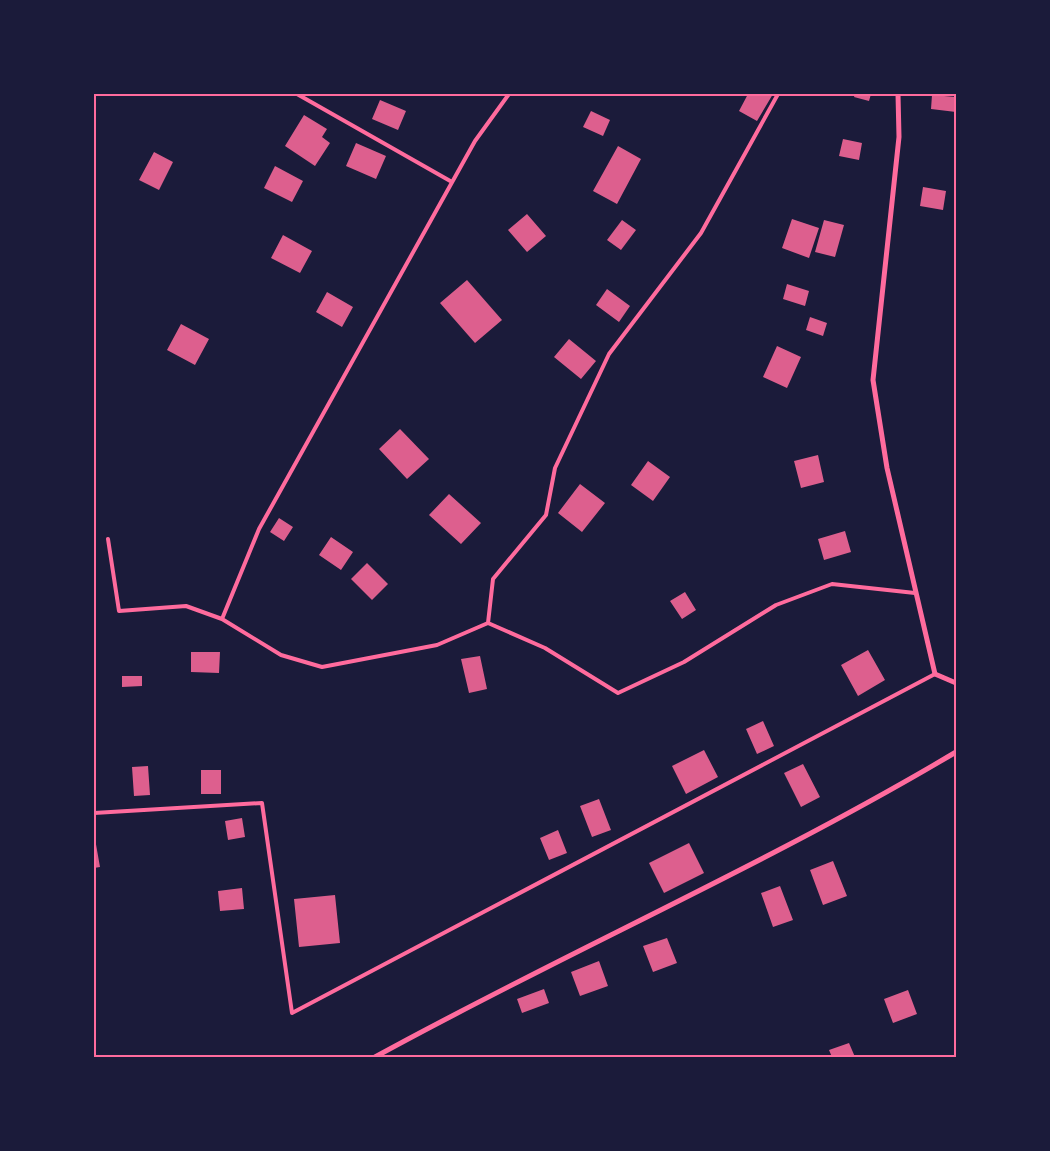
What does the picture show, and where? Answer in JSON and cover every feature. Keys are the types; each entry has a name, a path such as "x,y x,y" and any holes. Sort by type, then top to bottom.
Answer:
{"street":[{"path":"898,94 899,137 873,380 887,468 934,674 956,683"},
{"path":"375,1057 458,1012 728,877 899,786 956,752"}],"lane":[{"path":"297,94 452,182"},
{"path":"222,620 260,529 475,141 509,94"},
{"path":"488,623 493,578 546,515 555,468 609,354 701,233 778,94"},
{"path":"108,540 119,611 186,606 222,620 281,655 322,667 437,645 488,623 545,648 618,693 684,662 776,605 832,584 915,593"},
{"path":"94,813 262,803 292,1013 934,674"}],"building":[{"path":"748,94 773,94 757,121 739,111"},
{"path":"855,94 871,94 869,101 854,97"},
{"path":"932,95 956,97 956,112 931,109"},
{"path":"380,100 406,111 398,130 372,119"},
{"path":"591,111 610,120 603,136 583,127"},
{"path":"304,115 327,129 322,137 330,143 315,166 285,146"},
{"path":"843,139 862,143 859,160 839,156"},
{"path":"356,143 386,156 376,179 346,166"},
{"path":"618,146 641,159 617,204 593,191"},
{"path":"154,152 173,162 159,190 139,180"},
{"path":"275,166 303,181 292,202 264,188"},
{"path":"923,187 946,191 943,210 920,206"},
{"path":"527,214 546,236 527,252 508,230"},
{"path":"792,219 819,228 809,258 782,248"},
{"path":"622,220 636,230 621,250 607,240"},
{"path":"824,220 844,225 835,257 815,252"},
{"path":"283,235 312,251 300,273 271,258"},
{"path":"467,280 502,320 475,343 440,303"},
{"path":"787,284 809,291 805,306 783,299"},
{"path":"607,289 630,306 619,322 596,305"},
{"path":"327,292 353,307 342,327 316,312"},
{"path":"810,317 827,323 823,336 806,330"},
{"path":"181,324 209,339 195,365 167,350"},
{"path":"569,339 596,361 581,379 554,357"},
{"path":"777,346 801,357 787,388 763,377"},
{"path":"400,429 429,459 407,479 379,449"},
{"path":"818,455 824,482 801,488 794,461"},
{"path":"648,461 670,477 653,501 631,485"},
{"path":"580,484 605,503 582,532 558,513"},
{"path":"449,494 481,523 461,544 429,515"},
{"path":"279,518 293,527 284,541 270,532"},
{"path":"845,531 851,552 824,560 818,539"},
{"path":"331,537 353,552 341,570 319,555"},
{"path":"367,563 388,584 372,600 351,579"},
{"path":"685,592 696,610 682,619 670,601"},
{"path":"868,650 885,680 858,696 841,665"},
{"path":"191,652 220,652 219,673 191,672"},
{"path":"480,656 487,689 469,693 461,659"},
{"path":"122,676 142,676 142,686 122,687"},
{"path":"763,721 774,746 757,754 746,729"},
{"path":"704,750 718,777 686,794 672,766"},
{"path":"803,764 820,797 801,807 784,773"},
{"path":"148,766 150,795 134,796 132,767"},
{"path":"201,770 221,770 221,794 201,794"},
{"path":"599,799 611,830 592,837 580,806"},
{"path":"242,818 245,837 228,840 225,821"},
{"path":"558,830 567,853 549,860 540,838"},
{"path":"94,833 100,867 94,868"},
{"path":"689,843 704,873 664,893 649,863"},
{"path":"833,861 847,896 823,905 810,870"},
{"path":"780,886 793,920 773,927 761,893"},
{"path":"242,888 244,909 220,911 218,891"},
{"path":"335,895 340,943 299,947 294,899"},
{"path":"667,938 677,963 653,972 643,946"},
{"path":"599,961 608,986 580,996 571,972"},
{"path":"544,989 549,1003 522,1013 517,999"},
{"path":"908,990 917,1014 893,1023 884,999"},
{"path":"849,1043 855,1057 832,1057 829,1050"}]}
